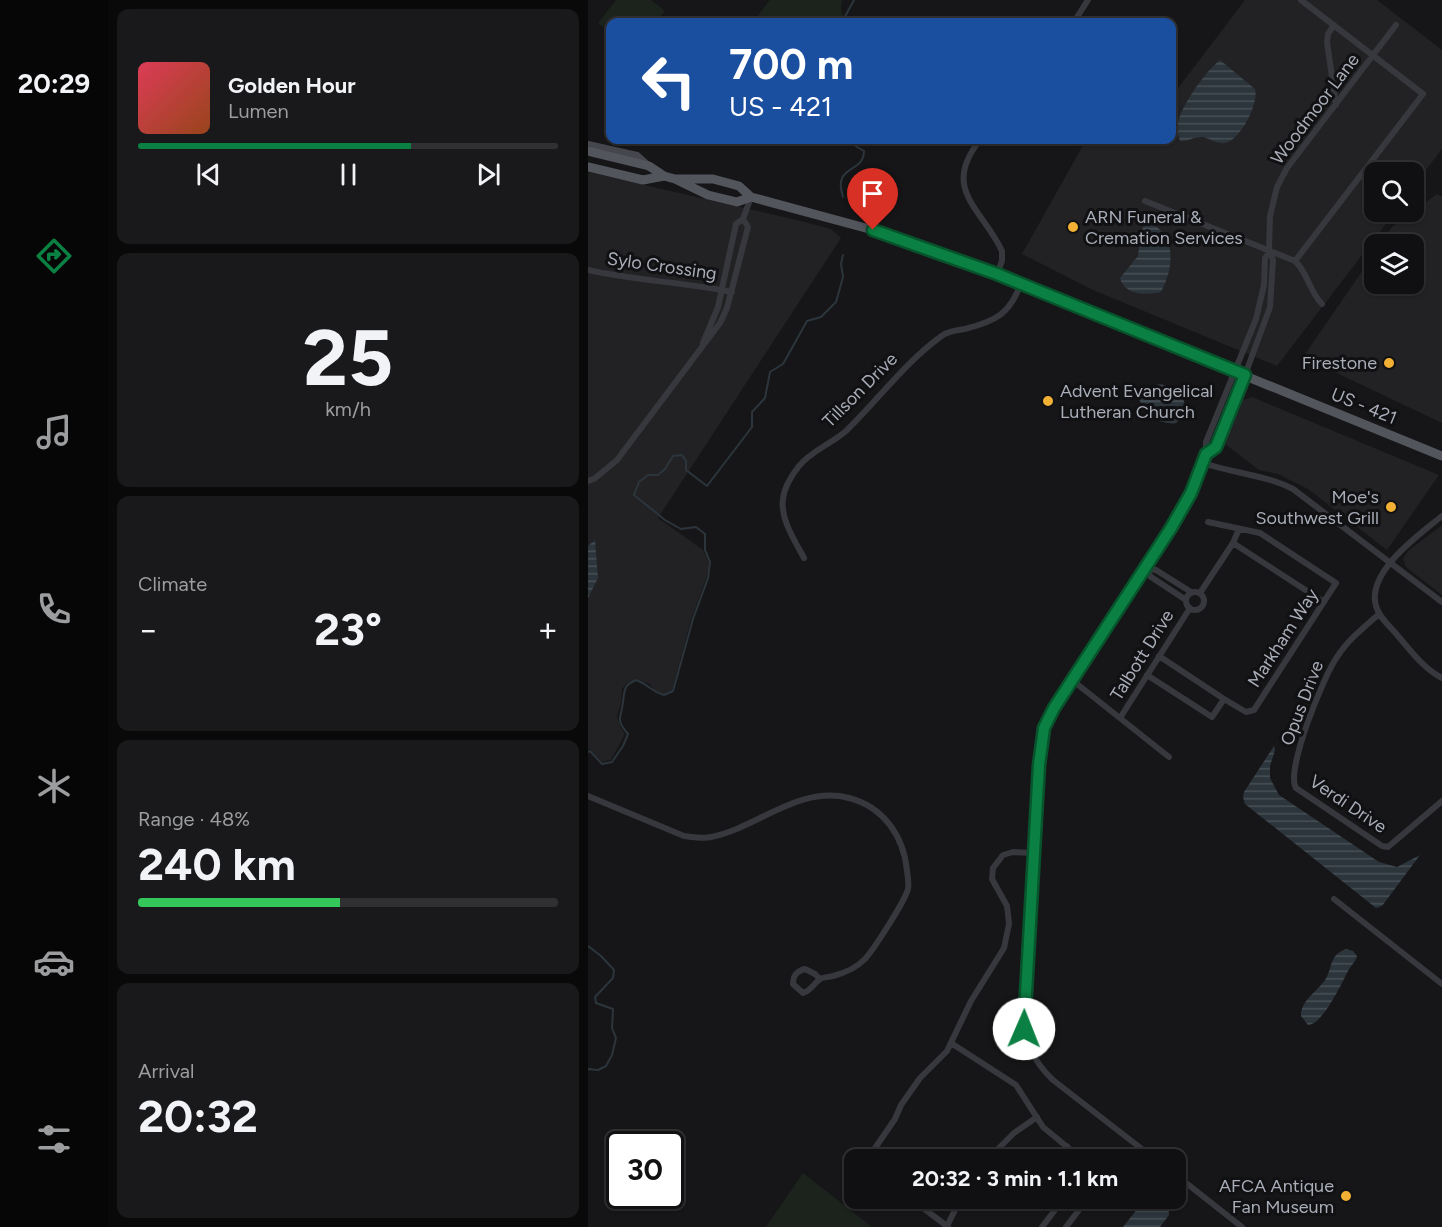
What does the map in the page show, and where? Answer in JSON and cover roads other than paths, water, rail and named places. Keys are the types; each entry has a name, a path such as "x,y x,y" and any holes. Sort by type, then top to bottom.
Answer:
{"main road":[{"path":"588,145 637,156 664,176 708,195 736,202 751,197 740,186 713,179 675,179"},
{"path":"588,151 649,166"},
{"path":"588,167 643,180 664,176"},
{"name":"US - 421","path":"751,197 873,230 973,265 1236,370 1442,456"}],"street":[{"path":"1077,18 1088,0"},
{"path":"1295,261 1423,94 1301,0"},
{"path":"1334,25 1328,34 1328,42 1336,105"},
{"name":"Woodmoor Lane","path":"1206,454 1216,447 1270,307 1273,260 1269,251 1270,216 1277,187 1287,168 1396,25"},
{"path":"977,144 967,160 964,170 965,188 970,204 1002,251 1002,261 997,274"},
{"path":"702,346 714,318 736,224 743,219 751,197"},
{"path":"1145,201 1295,261 1301,266 1313,295 1322,304"},
{"path":"588,479 602,473 617,460 720,322 732,292 748,227 743,219"},
{"name":"Woodmoor Lane","path":"1206,454 1206,442 1256,319 1264,285 1265,258 1269,251"},
{"name":"Sylo Crossing","path":"588,270 623,278 680,283 732,292"},
{"name":"Tillson Drive","path":"804,558 787,528 782,500 797,468 806,458 845,432 909,362 946,333 985,324 1005,312 1015,299 1022,284"},
{"path":"1142,1149 1053,1080 1039,1065 1029,1046 1024,1020 1039,765 1044,728 1049,717 1181,512 1206,454"},
{"path":"1203,463 1293,489 1442,602"},
{"path":"1442,516 1414,538 1391,563 1379,582 1375,604 1379,614 1418,658 1442,678"},
{"path":"1208,522 1239,529"},
{"name":"Talbott Drive","path":"1190,608 1198,609 1203,606 1204,600 1200,593 1233,543 1239,529"},
{"name":"Markham Way","path":"1224,699 1246,712 1254,711 1336,583 1260,533 1239,529"},
{"path":"1233,543 1324,602"},
{"path":"1145,568 1155,570 1191,592 1200,593"},
{"path":"1145,568 1151,577 1186,600"},
{"name":"Talbott Drive","path":"1190,608 1186,600 1191,592"},
{"name":"Talbott Drive","path":"1120,718 1190,608"},
{"name":"Opus Drive","path":"1294,784 1294,766 1323,683 1345,646 1379,614"},
{"path":"1147,675 1212,717 1224,699 1159,656"},
{"path":"1072,680 1169,757"},
{"name":"Verdi Drive","path":"1294,784 1296,788 1382,846 1388,847 1442,801"},
{"path":"588,796 684,836 698,838 717,835 763,818 782,807 820,795 849,798 881,815 895,830 906,858 909,886 905,898 865,959 848,971 820,979 813,989 803,993 793,984 796,973 805,969 820,979"},
{"path":"874,1149 920,1078 948,1051 971,1001 1004,948 1009,924 1007,906 992,879 993,868 1003,855 1012,852 1034,853"},
{"path":"1334,899 1442,984"},
{"path":"951,1043 1016,1085 1043,1127 1070,1149"},
{"path":"998,1149 1014,1133 1037,1117"},
{"path":"1186,1183 1242,1227"},
{"path":"924,1209 948,1227 956,1209"},
{"path":"1042,1227 1056,1209"},
{"path":"1066,1227 1080,1209"}],"waterway":[{"path":"844,18 854,0"},
{"path":"843,197 842,179 863,158 864,151 852,144"},
{"path":"588,752 590,751 602,764 612,762 623,746 628,734 621,725 620,719 625,691 629,684 636,680 664,695 673,691 693,619 708,578 710,562 705,550 705,534 696,527 681,529 665,520 634,495 639,482 648,475 658,475 673,456 682,455 686,461 686,470 707,486 752,427 752,412 765,398 770,372 783,364 807,321 821,317 836,302 843,277 841,264 843,255"},
{"path":"588,946 614,970 613,978 595,997 596,1003 613,1009 612,1028 616,1038 612,1055 606,1066 598,1070 588,1069"}],"place":[{"name":"ARN Funeral & Cremation Services","path":"1073,227"},
{"name":"Firestone","path":"1389,363"},
{"name":"Advent Evangelical Lutheran Church","path":"1048,401"},
{"name":"Moe's Southwest Grill","path":"1391,507"},
{"name":"AFCA Antique Fan Museum","path":"1346,1196"}]}
